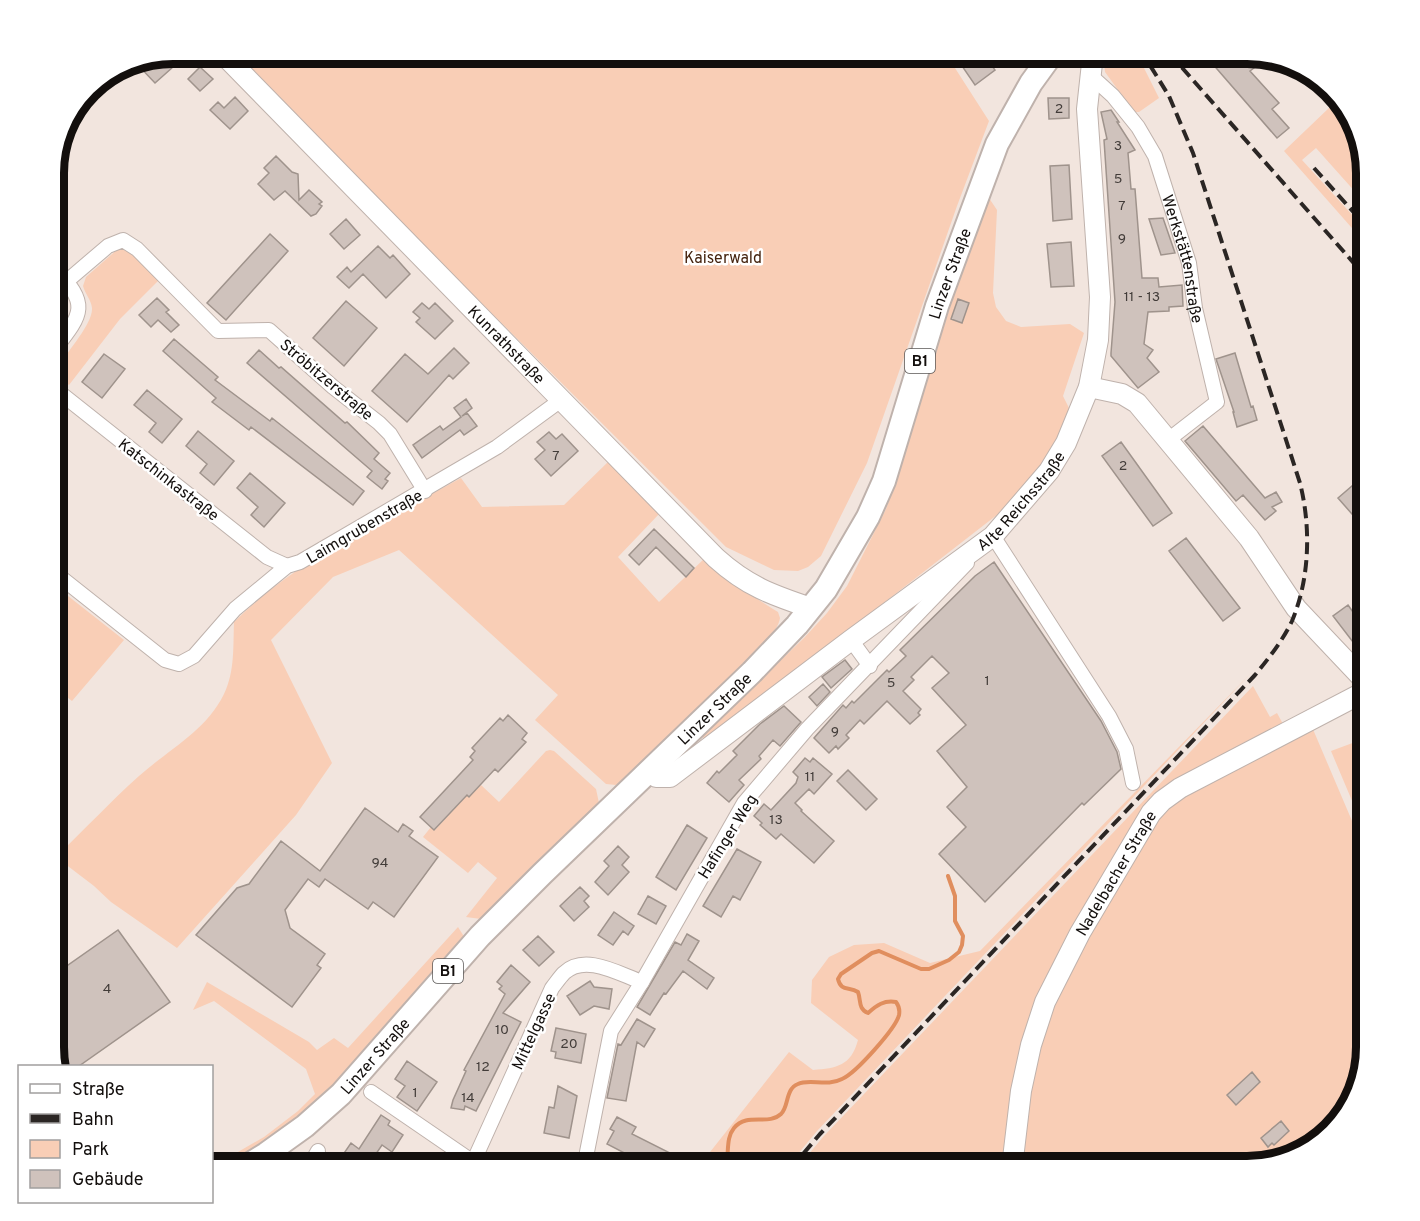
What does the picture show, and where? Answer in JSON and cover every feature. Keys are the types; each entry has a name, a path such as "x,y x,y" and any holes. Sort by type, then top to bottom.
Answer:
{"main road":[{"name":"Linzer Straße","path":"261,1156 305,1126 341,1094 480,936 752,672 826,589 846,558 884,481 937,306 997,144 1045,64"}],"street":[{"name":"Kunrathstraße","path":"233,64 561,400 734,573 752,586 811,608"},
{"name":"Alte Reichsstraße","path":"650,771 656,777 670,777 993,536 1049,471 1066,443 1089,387 1098,340 1100,297 1087,128 1092,64"},
{"name":"Werkstättenstraße","path":"1090,76 1113,96 1138,127 1155,156 1189,263 1195,308 1217,402 1168,440"},
{"name":"Ströbitzerstraße","path":"67,281 108,246 123,240 137,249 218,331 269,330 333,387 380,423 390,434 425,490"},
{"path":"65,336 75,323 80,308 75,293 67,281"},
{"path":"1089,387 1122,394 1137,403 1249,538 1296,608 1356,671"},
{"name":"Katschinkastraße","path":"65,397 267,557 287,566"},
{"name":"Laimgrubenstraße","path":"65,581 165,660 179,664 194,656 235,609 287,566 300,562 497,447 561,400"},
{"path":"993,536 1109,716 1126,748 1133,783"},
{"name":"Hafinger Weg","path":"586,1156 611,1031 642,982 744,803 807,729 993,536"},
{"path":"851,640 870,666"},
{"name":"Nadelbacher Straße","path":"1012,1156 1021,1091 1031,1045 1045,1002 1070,950 1151,813 1162,801 1180,788 1356,696"},
{"name":"Mittelgasse","path":"479,1156 552,988 564,973 579,964 595,965 642,982"},
{"path":"371,1092 462,1156"},
{"path":"315,1156 318,1151"}],"green space":[{"name":"Kaiserwald","path":"243,64 952,64 989,121 867,463 821,556 808,567 798,571 774,570 726,547"},
{"path":"1104,64 1142,64 1159,98 1139,112 1134,112 1105,72"},
{"path":"1311,86 1333,107 1350,139 1356,174 1356,193 1316,148 1302,160 1356,219 1356,233 1284,151 1330,107"},
{"path":"987,195 997,210 993,293 996,307 1006,321 1021,327 1070,324 1084,333 1063,396 1070,410 1050,454 1034,477 1002,511 706,741 702,736 804,638 847,586 886,509 900,470 922,393"},
{"path":"120,247 127,247 160,279 120,319 69,385 65,382 65,356 89,321 92,308 83,286 86,277"},
{"path":"610,460 660,513 618,557 659,602 705,558 726,579 778,612 780,618 773,633 758,653 736,676 622,782 616,785 606,784 535,720 558,695 399,550 333,577 271,640 332,763 296,815 177,948 111,902 65,864 65,848 139,776 186,739 207,719 228,685 233,658 234,622 286,579 343,542 461,478 482,507 564,505"},
{"path":"65,594 124,640 72,701 65,696"},
{"path":"1252,672 817,1131 796,1156 707,1156 789,1052 813,1070 842,1064 855,1049 858,1040 811,1003 812,980 829,957 854,945 884,943 930,963 980,951"},
{"path":"1253,686 1270,717 1277,713 1283,724 1177,783 1074,930 1009,1156 807,1156"},
{"path":"1312,727 1356,830 1356,1047 1350,1082 1344,1096 1333,1114 1313,1134 1281,1151 1261,1156 1018,1156 1026,1091 1060,984 1156,817 1184,794"},
{"path":"1356,742 1356,810 1331,751"},
{"path":"546,751 554,751 596,789 599,803 595,812 481,919 466,917 497,878 478,862 468,873 423,837 431,827 435,830 474,787 476,790 481,785 499,802"},
{"path":"458,927 463,935 463,941 336,1089 248,1156 231,1156 264,1137 298,1111 315,1094 306,1069 214,1001 193,1010 207,982 309,1042 317,1050 334,1038 348,1048"}],"building":[{"path":"170,64 173,67 155,83 142,69"},
{"path":"991,64 995,70 975,85 962,66"},
{"path":"1213,64 1251,64 1254,68 1250,71 1279,103 1272,109 1289,128 1277,138"},
{"path":"200,67 213,79 200,91 188,79"},
{"path":"235,97 248,111 230,129 210,110 218,102 224,108"},
{"path":"1048,98 1069,98 1069,118 1049,119"},
{"path":"1111,110 1135,150 1128,153 1131,189 1135,189 1142,278 1158,278 1159,287 1182,285 1183,306 1169,307 1169,311 1148,312 1144,344 1153,350 1147,358 1159,372 1138,388 1111,356 1115,302 1104,140 1107,139 1101,112"},
{"path":"276,156 292,172 298,174 299,200 309,190 322,202 316,214 311,216 285,191 274,200 258,184 269,173 264,168"},
{"path":"1069,165 1072,219 1053,221 1050,166"},
{"path":"1163,218 1175,253 1161,255 1149,219"},
{"path":"346,219 360,235 344,249 330,234"},
{"path":"270,234 288,251 226,320 207,303"},
{"path":"1071,242 1074,286 1051,287 1047,244"},
{"path":"378,246 390,258 393,255 410,274 386,298 363,274 349,288 337,277 347,267 351,272"},
{"path":"157,298 169,310 166,312 179,325 171,332 158,320 151,327 139,315"},
{"path":"958,299 969,303 962,323 951,319"},
{"path":"346,301 377,328 344,366 313,338"},
{"path":"422,303 429,309 435,303 453,321 435,339 416,322 420,318 413,312"},
{"path":"174,339 218,377 215,380 270,421 272,418 364,491 353,505 251,427 249,430 212,402 216,398 163,351"},
{"path":"454,348 469,363 453,379 449,375 407,422 372,391 405,354 428,374"},
{"path":"259,350 345,423 347,422 379,453 374,459 390,473 382,489 367,477 372,471 247,363"},
{"path":"1235,353 1257,420 1237,427 1216,359"},
{"path":"104,354 125,369 102,398 82,382"},
{"path":"147,390 182,419 162,443 149,432 156,423 134,405"},
{"path":"466,399 472,408 462,416 467,413 477,426 464,435 460,430 422,458 413,445 440,426 443,430 461,417 454,408"},
{"path":"1203,426 1265,498 1276,492 1282,502 1272,507 1276,511 1265,520 1243,495 1236,501 1185,441"},
{"path":"198,431 234,461 214,485 200,473 207,464 186,446"},
{"path":"549,432 556,439 562,434 578,451 551,476 535,459 545,450 537,442"},
{"path":"1121,442 1172,513 1153,526 1102,456"},
{"path":"250,473 285,503 264,527 251,515 258,507 237,488"},
{"path":"1356,483 1356,519 1338,498"},
{"path":"654,529 694,568 686,577 656,547 639,565 629,555"},
{"path":"1186,538 1240,608 1223,621 1169,551"},
{"path":"994,562 1101,721 1117,752 1121,769 1084,805 1082,803 985,902 939,854 966,827 947,807 967,787 937,751 966,725 932,688 949,673 932,656 911,677 914,680 903,691 921,709 918,713 920,715 910,724 887,701 864,724 860,720 846,735 849,738 838,749 836,746 829,753 814,738 843,705 846,708 852,701 854,703 887,670 889,672 906,656 900,650 975,576"},
{"path":"1348,605 1356,616 1356,646 1333,616"},
{"path":"845,660 852,669 831,688 822,677"},
{"path":"823,684 830,692 817,706 809,697"},
{"path":"784,706 801,722 780,746 773,740 759,756 761,759 739,780 744,785 729,802 707,783 717,771 719,773 737,755 733,751 760,724"},
{"path":"508,715 527,733 522,739 526,742 498,772 495,769 469,797 467,795 434,830 420,817 473,760 470,757 475,751 472,748 500,718 503,721"},
{"path":"805,758 810,762 813,758 832,774 814,794 809,789 795,803 834,841 814,863 781,834 776,839 760,825 762,823 754,816 764,804 771,810 796,783 798,777 793,772"},
{"path":"848,770 877,799 866,810 837,781"},
{"path":"365,808 398,832 403,824 413,831 409,836 438,857 394,917 373,902 368,909 325,879 319,887 308,879 285,910 290,928 325,954 317,965 321,968 292,1007 196,935 237,888 249,884 281,841 320,871"},
{"path":"687,825 707,838 676,890 656,877"},
{"path":"618,846 629,857 622,865 629,872 608,895 595,882 609,866 604,861"},
{"path":"737,849 761,862 740,900 733,896 721,917 703,906"},
{"path":"580,887 589,896 584,901 589,907 574,921 560,906"},
{"path":"648,896 666,906 656,924 638,914"},
{"path":"614,912 634,926 628,935 623,931 613,945 598,935"},
{"path":"118,930 170,1002 80,1065 66,1065 65,967"},
{"path":"687,934 699,941 688,960 714,978 707,989 683,971 666,994 664,993 650,1015 637,1007 675,942 681,945"},
{"path":"538,936 554,952 539,966 523,950"},
{"path":"511,965 530,982 503,1013 521,1022 476,1111 465,1106 464,1110 451,1108 466,1071 464,1070 505,994 499,989 502,986 497,982"},
{"path":"590,981 594,987 612,989 609,1009 594,1006 580,1015 567,996"},
{"path":"637,1019 655,1029 644,1047 637,1042 626,1101 607,1098 618,1044 621,1045"},
{"path":"556,1028 586,1034 581,1063 555,1058 556,1052 551,1051"},
{"path":"407,1061 437,1082 417,1111 397,1097 405,1086 395,1079"},
{"path":"1252,1072 1260,1082 1236,1105 1227,1095"},
{"path":"558,1086 577,1096 569,1138 544,1133 549,1107 554,1108"},
{"path":"381,1115 390,1121 388,1125 403,1135 392,1152 382,1145 374,1156 342,1156 351,1143 359,1149"},
{"path":"617,1117 636,1127 632,1134 670,1153 668,1156 630,1156 607,1144 614,1131 610,1129"},
{"path":"1281,1121 1289,1131 1274,1145 1272,1143 1268,1147 1261,1138"}],"waterway":[{"path":"727,1156 731,1132 739,1123 770,1119 781,1114 791,1090 802,1082 824,1083 842,1079 875,1050 891,1030 899,1015 896,1002 881,1004 868,1013 861,1007 858,992 841,986 838,979 841,974 872,953 879,951 921,969 929,969 949,960 959,952 963,936 955,921 955,896 948,876"}],"railway":[{"path":"801,1156 1255,675 1284,635 1298,605 1307,552 1306,517 1300,483 1193,153 1169,96 1149,64"},
{"path":"1179,64 1356,266"},
{"path":"1314,168 1356,215"}]}
